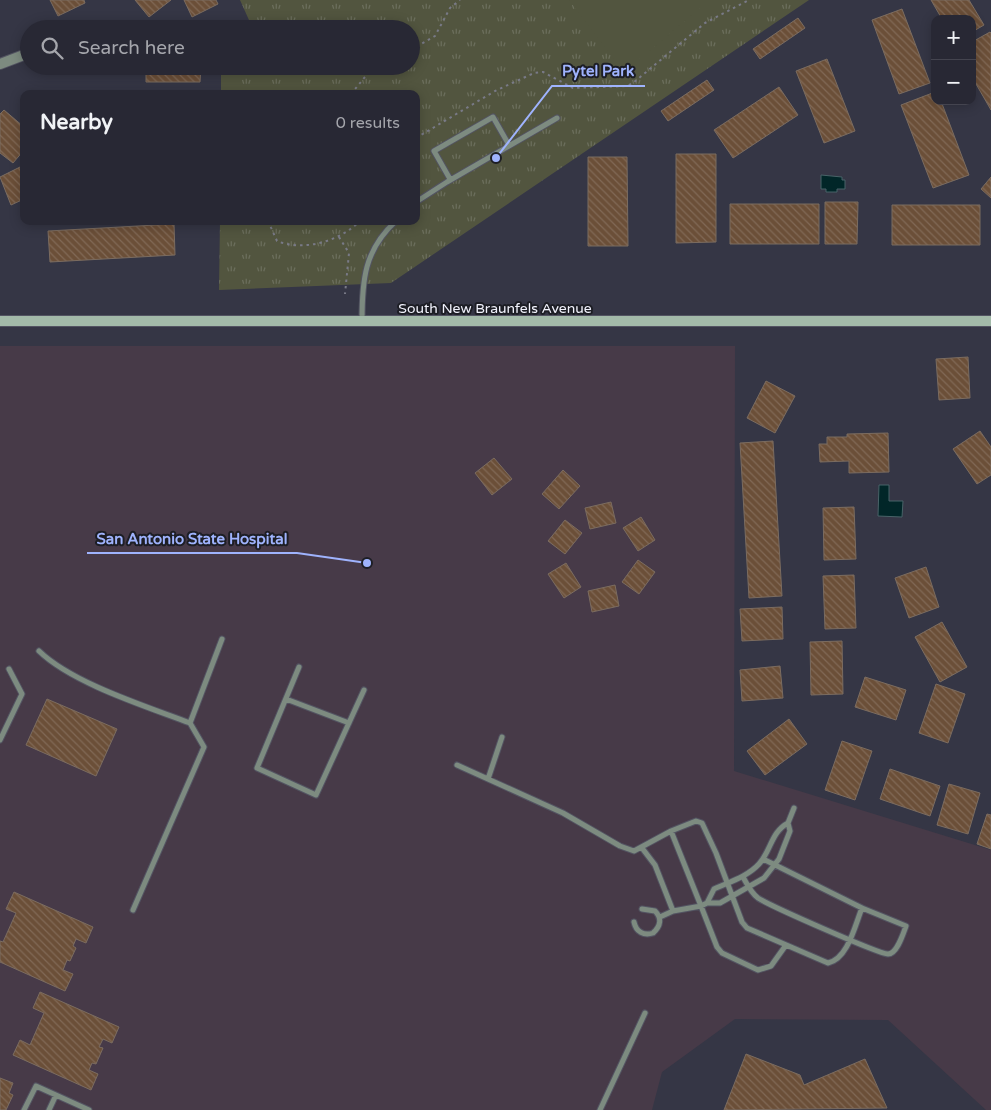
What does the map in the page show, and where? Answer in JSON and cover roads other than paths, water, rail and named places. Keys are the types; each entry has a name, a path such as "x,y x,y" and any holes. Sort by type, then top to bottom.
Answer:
{"main road":[{"name":"South New Braunfels Avenue","path":"0,321 991,321"}],"street":[{"path":"0,64 20,56"}],"lane":[{"path":"450,180 434,151 492,117 509,146"},
{"path":"420,199 557,118"},
{"path":"362,322 362,285 369,258 393,225"},
{"path":"190,723 222,640"},
{"path":"38,651 53,665 121,696 190,723 204,748 133,910"},
{"path":"299,667 256,768 316,795 364,690"},
{"path":"1,736 22,694 9,669"},
{"path":"286,698 349,723"},
{"path":"488,779 502,737"},
{"path":"457,766 563,813 620,846 634,851 642,848 652,839 671,831 696,821 702,823 728,883 742,922 747,928 828,963 842,956 862,908"},
{"path":"660,917 673,911 720,903 764,878 774,866 790,831 788,823 794,808"},
{"path":"704,905 714,889 743,877 763,859 778,828 788,823"},
{"path":"671,831 704,905 717,947 729,958 758,970 771,966 786,946"},
{"path":"642,848 654,865 673,911"},
{"path":"743,877 757,898 849,939 890,954 894,952 906,926 862,908 763,859"},
{"path":"642,909 651,909 660,917"},
{"path":"634,922 640,932 649,934 657,930 660,917"},
{"path":"600,1110 645,1013"},
{"path":"24,1110 36,1086 87,1110"},
{"path":"49,1110 56,1095"}],"place":[{"name":"Pytel Park","path":"496,158"},
{"name":"San Antonio State Hospital","path":"367,563"}]}
